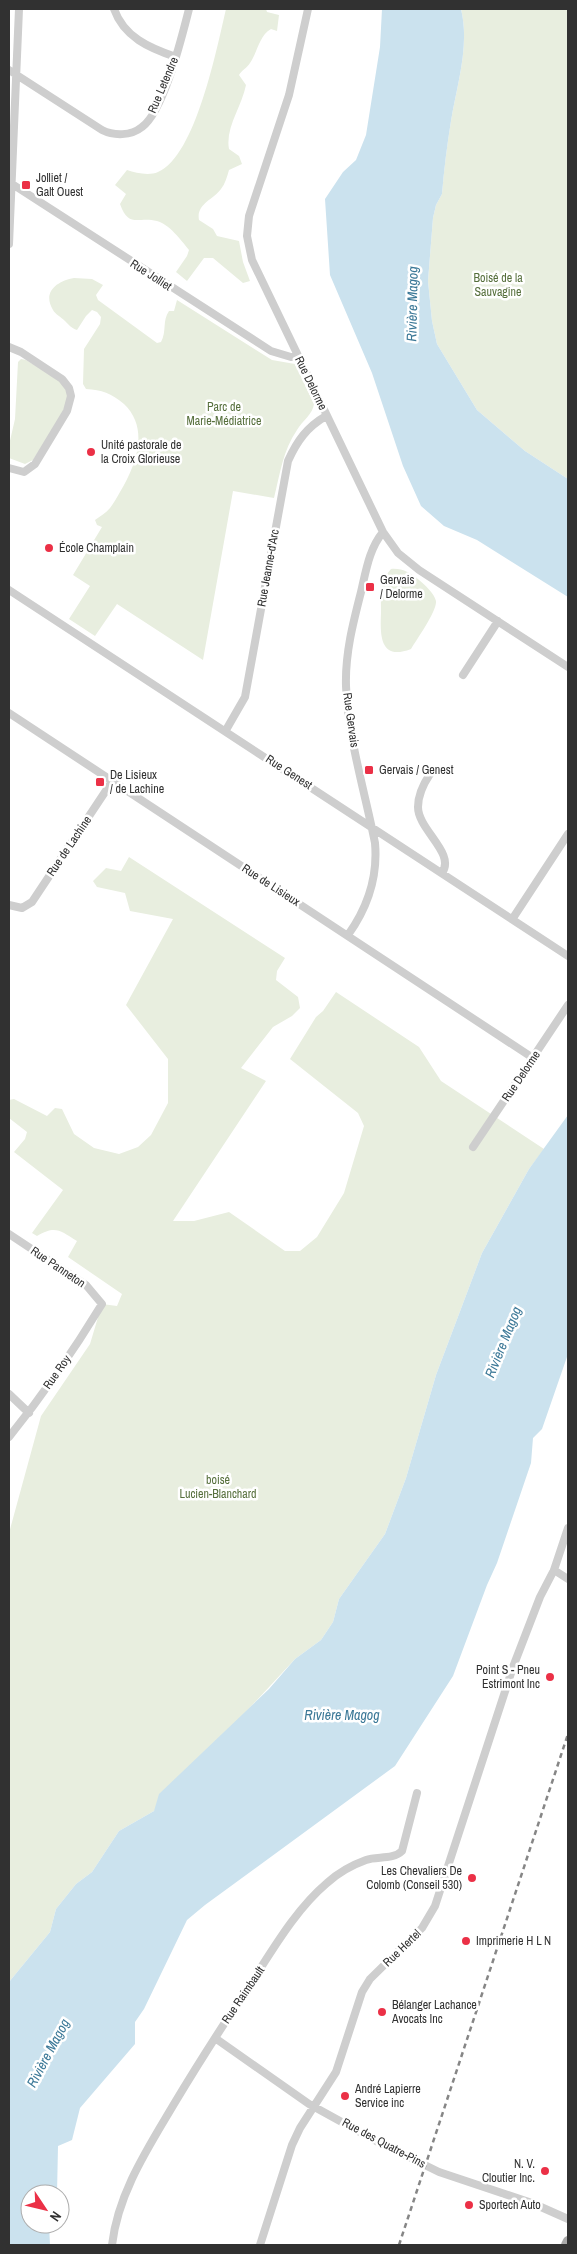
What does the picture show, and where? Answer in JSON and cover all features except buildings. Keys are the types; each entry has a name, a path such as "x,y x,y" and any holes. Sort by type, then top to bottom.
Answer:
{"main road":[{"path":"566,2245 568,2241"}],"street":[{"path":"9,244 12,72 19,9"},
{"path":"114,9 117,18 131,35 149,46 176,57"},
{"name":"Rue Letendre","path":"12,72 94,127 110,134 135,131 146,123 163,92 176,57 189,9"},
{"name":"Rue Delorme","path":"308,9 291,87 252,203 247,236 252,260 326,416 391,545 407,560 568,667"},
{"name":"Rue Jolliet","path":"10,183 271,351 291,358 297,355"},
{"path":"9,346 62,379 69,388 71,396 68,411 35,464 24,472 9,468"},
{"name":"Rue Jeanne-d'Arc","path":"226,730 244,697 288,461 302,435 326,416"},
{"name":"Rue Gervais","path":"348,935 368,900 373,884 376,856 351,724 346,686 347,658 352,626 371,552 383,532"},
{"name":"Rue Genest","path":"9,590 226,730 568,956"},
{"path":"463,675 498,621"},
{"name":"Rue de Lisieux","path":"9,713 533,1058"},
{"path":"430,774 423,785 418,808 420,817 446,859 446,868 442,873"},
{"name":"Rue de Lachine","path":"9,905 22,908 32,902 113,780"},
{"path":"512,918 568,834"},
{"name":"Rue Delorme","path":"472,1147 568,1006"},
{"name":"Rue Panneton","path":"9,1234 86,1285 102,1304"},
{"name":"Rue Roy","path":"9,1437 86,1331 102,1304"},
{"path":"9,1394 29,1412"},
{"name":"Rue Hertel","path":"260,2245 292,2145 300,2128 328,2087 339,2064 355,2010 367,1983 422,1928 431,1914 513,1667 540,1597 554,1570 568,1528"},
{"path":"554,1570 568,1579"},
{"name":"Rue Raimbault","path":"112,2245 118,2213 134,2175 154,2138 215,2038 288,1928 319,1890 357,1863 374,1858 394,1856 402,1851 418,1793"},
{"name":"Rue des Quatre-Pins","path":"215,2038 315,2107 432,2169 532,2203 568,2219"}],"green space":[{"path":"226,9 266,9 267,12 279,15 277,31 271,29 267,32 250,63 239,75 246,85 228,141 229,149 239,156 242,164 229,170 226,180 218,193 203,206 199,215 199,220 213,229 217,236 239,241 243,262 250,281 243,283 213,258 204,258 187,281 176,272 189,250 166,225 157,221 135,220 127,216 120,204 126,194 115,185 127,170 147,174 158,172 171,162 183,145 203,99"},
{"name":"Boisé de la Sauvagine","path":"461,9 568,9 568,479 525,451 477,410 437,344 432,321 428,281 433,218 436,205 442,194 448,139 462,65 464,37"},
{"name":"Parc de Marie-Médiatrice","path":"68,279 92,279 103,285 96,295 98,300 157,343 161,342 167,315 169,311 174,311 177,300 272,360 295,364 314,404 312,411 299,427 288,446 274,498 233,491 203,660 117,604 95,636 69,619 90,586 73,575 102,527 97,525 95,520 110,508 115,500 131,470 138,447 137,424 124,404 106,393 86,389 83,384 84,349 100,324 101,317 92,310 77,330 55,313 50,304 49,298 53,288"},
{"path":"21,359 58,379 65,387 67,394 62,414 56,424 33,460 25,464 9,458 9,445 15,419 18,362"},
{"path":"391,569 403,570 413,575 429,589 436,601 430,618 411,649 401,652 393,652 388,649 384,644 381,630 382,590 384,579"},
{"name":"boisé Lucien-Blanchard","path":"129,857 285,958 277,971 276,980 298,997 300,1008 292,1016 273,1027 241,1068 266,1081 173,1221 194,1221 229,1212 285,1251 300,1251 317,1237 344,1193 364,1126 358,1113 290,1059 316,1017 323,1011 336,992 419,1047 441,1081 544,1149 529,1169 482,1253 436,1375 406,1478 385,1534 339,1599 333,1622 321,1640 295,1659 154,1811 119,1831 92,1872 76,1884 56,1909 50,1932 9,1982 9,1533 41,1416 90,1344 102,1304 117,1306 122,1294 68,1257 77,1241 66,1234 54,1230 37,1236 32,1233 63,1190 14,1152 25,1139 27,1132 9,1118 9,1100 14,1099 47,1116 55,1108 62,1109 74,1134 94,1148 119,1154 138,1147 151,1135 168,1103 168,1059 126,1005 173,919 130,911 125,893 97,887 93,881 106,868 121,871"}],"water":[{"name":"Rivière Magog","path":"382,9 461,9 464,37 462,65 450,130 442,194 436,205 433,218 428,281 432,321 437,344 477,410 525,451 568,479 568,597 477,540 444,526 421,506 403,466 372,373 330,275 325,199 343,172 356,160 366,135 380,47"},
{"name":"Rivière Magog","path":"568,1115 568,1354 542,1429 533,1438 531,1463 497,1563 453,1676 395,1766 187,1920 144,2009 135,2022 135,2044 80,2108 72,2140 58,2146 57,2184 20,2184 20,2234 49,2234 50,2245 9,2245 9,1982 50,1932 56,1909 76,1884 92,1872 119,1831 154,1811 159,1794 269,1689 295,1659 321,1640 333,1622 339,1599 385,1534 406,1478 436,1375 482,1253 529,1169"}],"railway":[{"path":"399,2245 568,1734"}],"place":[{"name":"Jolliet / Galt Ouest","path":"26,185"},
{"name":"Unité pastorale de la Croix Glorieuse","path":"91,452"},
{"name":"École Champlain","path":"49,548"},
{"name":"Gervais / Delorme","path":"370,587"},
{"name":"Gervais / Genest","path":"369,770"},
{"name":"De Lisieux / de Lachine","path":"100,782"},
{"name":"Point S - Pneu Estrimont Inc","path":"550,1677"},
{"name":"Les Chevaliers De Colomb (Conseil 530)","path":"472,1878"},
{"name":"Imprimerie H L N","path":"466,1941"},
{"name":"Bélanger Lachance Avocats Inc","path":"382,2012"},
{"name":"André Lapierre Service inc","path":"345,2096"},
{"name":"N. V. Cloutier Inc.","path":"545,2171"},
{"name":"Sportech Auto","path":"469,2205"}]}
